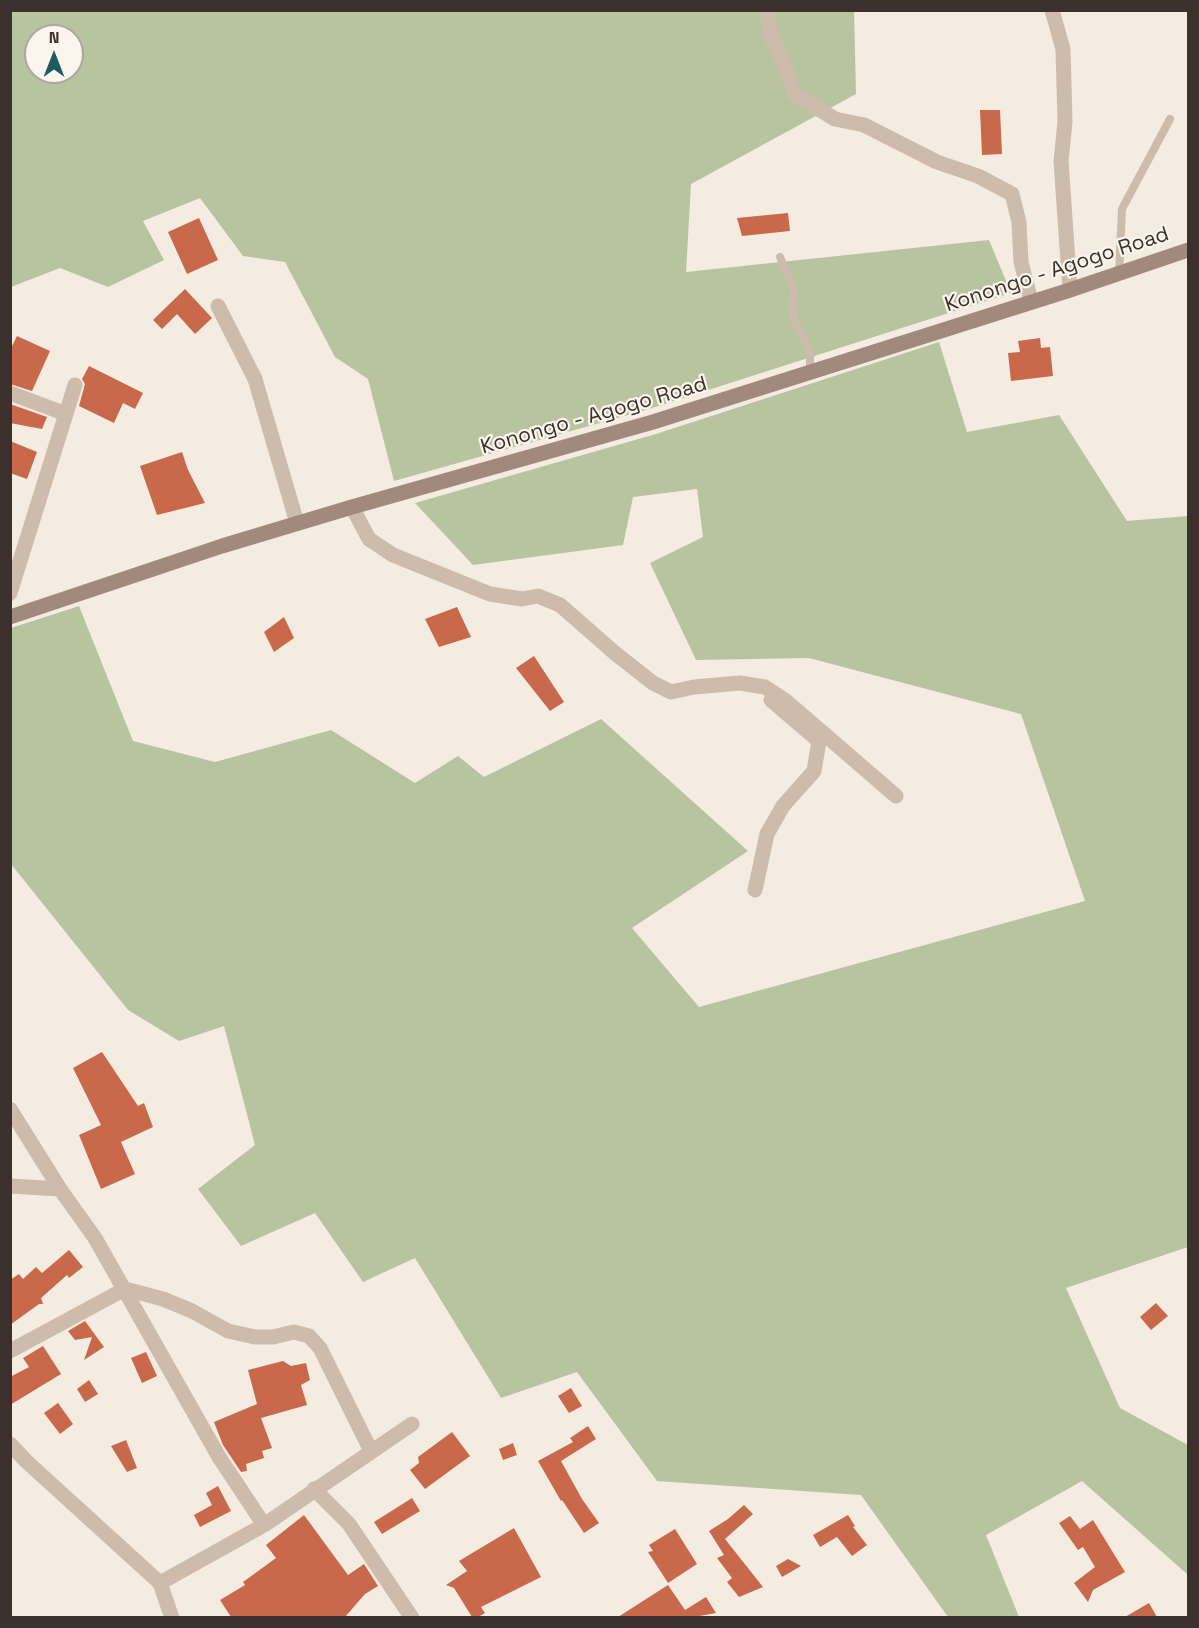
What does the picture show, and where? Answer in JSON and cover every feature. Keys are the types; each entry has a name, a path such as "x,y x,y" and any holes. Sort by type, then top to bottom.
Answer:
{"main road":[{"name":"Konongo - Agogo Road","path":"10,616 297,523 653,422 1070,290 1188,250"}],"street":[{"path":"767,10 770,34 787,71 794,94 835,119 864,125 937,162 978,176 1012,194 1019,222 1020,262 1031,301"},
{"path":"1052,10 1063,49 1065,122 1061,161 1070,290"},
{"path":"218,306 255,379 297,523"},
{"path":"10,592 75,385"},
{"path":"10,393 66,414"},
{"path":"352,507 369,539 393,555 490,594 522,599 538,596 560,604 616,654 653,683 671,692 694,687 741,683 765,687 786,701 896,796"},
{"path":"754,890 767,834 783,806 814,771 819,741 764,694"},
{"path":"10,1109 60,1189 95,1238 219,1456 264,1525"},
{"path":"10,1186 60,1189"},
{"path":"10,1351 125,1289 163,1299 192,1311 228,1331 255,1336 273,1337 294,1332 309,1336 320,1348 371,1451"},
{"path":"160,1583 264,1525 412,1424"},
{"path":"10,1444 160,1583 172,1617"},
{"path":"314,1489 349,1524 412,1617"}],"lane":[{"path":"1119,274 1122,209 1170,119"},
{"path":"780,257 794,290 792,311 797,327 810,350 810,373"}],"green space":[{"path":"854,10 856,94 691,184 686,272 989,240 1011,293 649,409 394,481 368,379 335,357 285,262 243,256 200,198 143,221 164,260 108,287 60,268 11,287 11,11"},
{"path":"939,342 967,432 1059,415 1127,521 1188,516 1188,1247 1066,1288 1120,1408 1188,1445 1188,1575 1082,1481 986,1535 1019,1617 948,1617 861,1495 657,1481 577,1372 501,1398 415,1258 363,1282 315,1213 241,1246 198,1189 255,1145 224,1026 179,1041 128,1010 11,864 11,628 79,606 133,741 215,762 331,730 415,783 458,756 484,777 601,719 748,851 632,928 699,1007 1085,901 1021,714 809,658 696,660 650,563 703,537 697,489 633,497 623,545 473,565 415,503 656,434"}],"building":[{"path":"980,110 1000,110 1002,154 982,155"},
{"path":"788,213 790,231 742,236 737,218"},
{"path":"199,218 218,260 187,274 168,232"},
{"path":"185,289 212,318 195,334 177,314 162,329 153,320"},
{"path":"17,336 50,351 32,391 10,384 10,350"},
{"path":"1040,338 1041,348 1050,347 1053,376 1011,381 1008,353 1020,352 1018,341"},
{"path":"89,366 143,393 135,409 123,403 114,423 79,406 85,384 82,379"},
{"path":"10,404 47,417 42,429 10,423"},
{"path":"10,441 37,452 27,479 10,473"},
{"path":"182,452 188,470 205,503 157,515 140,466"},
{"path":"457,607 471,637 439,647 425,619"},
{"path":"284,617 294,638 274,652 264,632"},
{"path":"534,656 564,702 550,711 516,668"},
{"path":"102,1052 138,1106 144,1103 153,1127 121,1142 135,1174 101,1189 79,1135 101,1125 73,1068"},
{"path":"69,1250 83,1267 69,1278 67,1275 41,1298 43,1304 39,1304 10,1325 10,1280 19,1274 23,1279 36,1267 42,1273"},
{"path":"1156,1303 1168,1316 1151,1330 1140,1317"},
{"path":"85,1321 104,1347 84,1360 92,1337 75,1340 68,1331"},
{"path":"43,1346 61,1374 10,1405 10,1377 29,1367 23,1358"},
{"path":"146,1352 157,1376 142,1383 131,1358"},
{"path":"283,1361 291,1366 306,1363 310,1380 301,1385 307,1405 261,1418 272,1448 262,1451 264,1458 246,1464 247,1471 241,1472 223,1445 214,1422 257,1404 248,1370"},
{"path":"89,1380 98,1394 85,1402 77,1389"},
{"path":"571,1388 582,1406 569,1413 558,1396"},
{"path":"58,1403 73,1424 60,1434 44,1413"},
{"path":"588,1426 596,1439 561,1461 582,1499 599,1523 584,1533 561,1501 538,1461 573,1442 570,1438"},
{"path":"452,1432 470,1456 425,1489 410,1470 419,1463 418,1457"},
{"path":"126,1440 137,1468 127,1472 111,1446"},
{"path":"513,1443 517,1455 503,1460 499,1449"},
{"path":"218,1486 231,1511 200,1527 194,1515 212,1505 206,1493"},
{"path":"412,1498 420,1511 382,1534 374,1522"},
{"path":"744,1505 753,1514 725,1539 763,1587 739,1597 727,1582 732,1578 717,1558 724,1555 709,1531"},
{"path":"304,1515 348,1575 364,1564 378,1586 365,1594 345,1617 231,1617 220,1600 245,1585 243,1582 276,1558 266,1545"},
{"path":"848,1515 855,1526 853,1527 867,1545 852,1556 837,1537 820,1547 813,1535"},
{"path":"1070,1516 1080,1529 1093,1520 1125,1572 1093,1590 1088,1602 1074,1583 1095,1567 1083,1547 1078,1550 1059,1523"},
{"path":"514,1528 541,1577 481,1607 485,1613 472,1617 454,1588 446,1585 467,1571 459,1561"},
{"path":"675,1529 697,1564 668,1583 648,1552 653,1551 649,1545"},
{"path":"788,1559 801,1566 782,1577 776,1566"},
{"path":"668,1585 685,1610 706,1597 716,1613 694,1617 618,1617"},
{"path":"1149,1603 1157,1617 1125,1617"}]}
